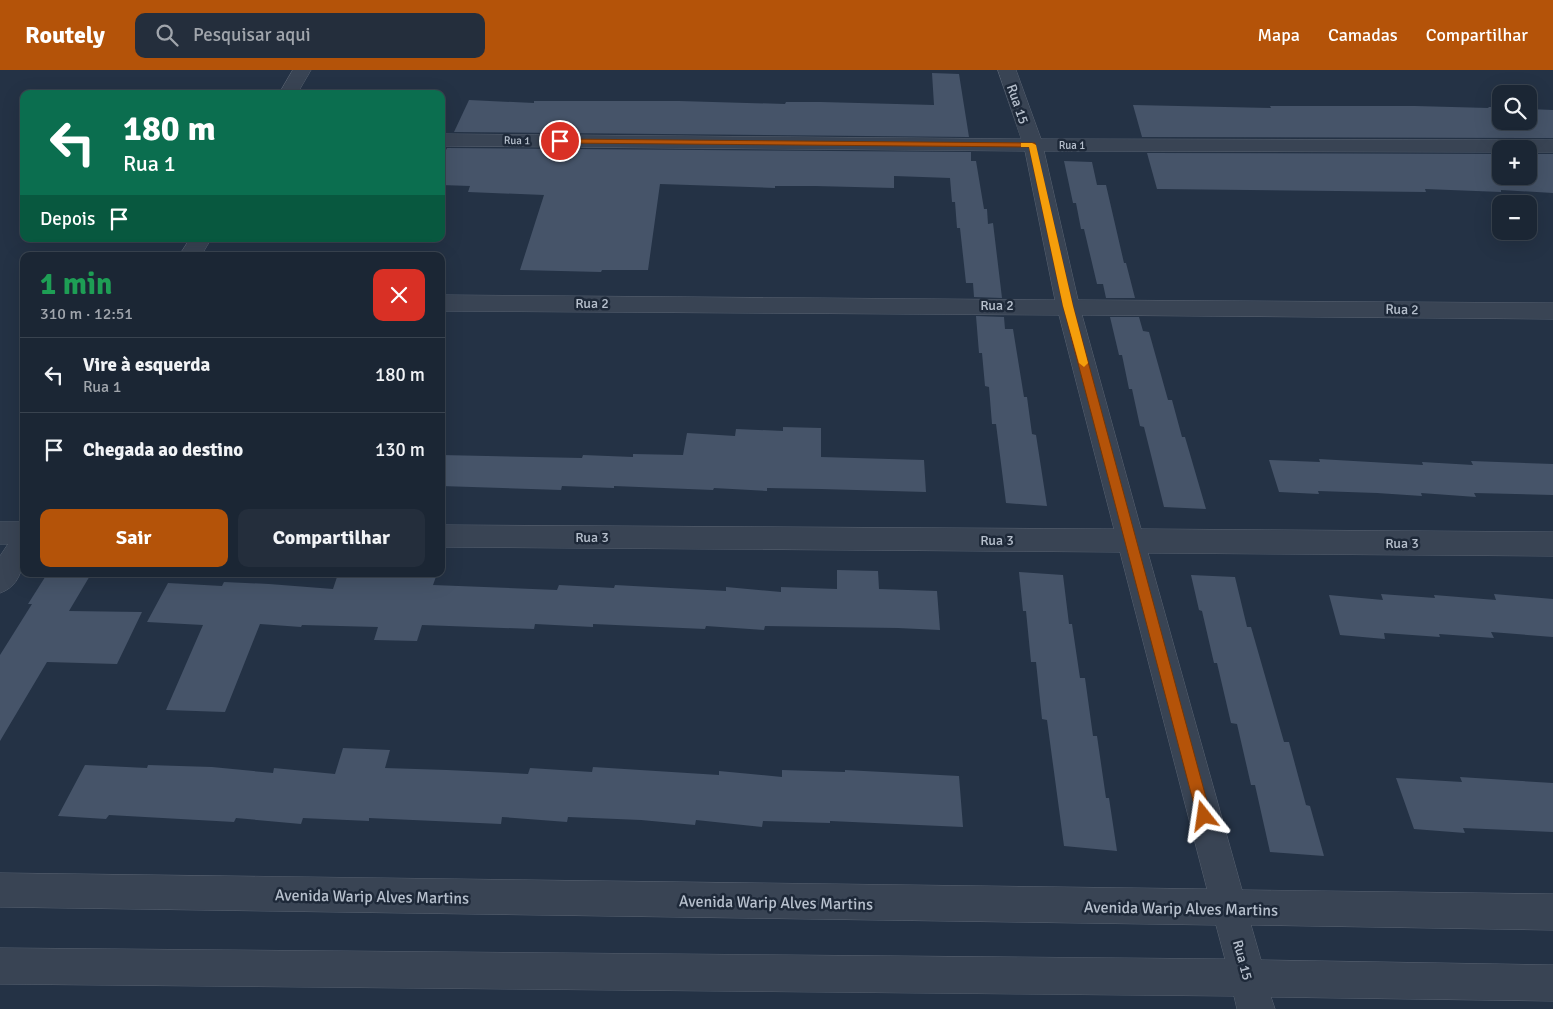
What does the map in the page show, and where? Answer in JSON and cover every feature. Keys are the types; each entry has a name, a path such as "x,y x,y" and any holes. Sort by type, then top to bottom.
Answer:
{"street":[{"path":"290,90 302,70"},
{"name":"Rua 15","path":"1007,70 1032,145 1068,306 1252,993"},
{"name":"Rua 1","path":"445,140 1032,145 1553,146"},
{"name":"Rua 2","path":"445,303 1553,310"},
{"path":"0,533 20,534"},
{"name":"Rua 3","path":"445,536 1553,544"},
{"path":"0,581 20,548"},
{"name":"Avenida Warip Alves Martins","path":"0,890 1553,912"},
{"path":"0,966 1252,993 1553,983"}],"building":[{"path":"932,73 959,74 969,137 454,132 469,100 534,103 534,101 679,101 934,105"},
{"path":"1133,105 1271,108 1270,106 1492,107 1492,130 1537,130 1537,109 1553,110 1553,138 1142,137"},
{"path":"447,148 971,152 971,161 976,161 984,209 987,209 988,224 993,223 1002,298 974,297 973,283 966,283 960,228 957,228 955,202 952,202 950,178 894,176 894,188 775,186 775,188 660,184 648,270 602,270 601,272 520,270 544,195 468,192 470,186 445,185 445,152"},
{"path":"1147,153 1492,154 1492,185 1537,185 1537,154 1553,154 1553,193 1425,189 1426,192 1157,189"},
{"path":"1064,161 1092,162 1097,185 1106,185 1124,263 1126,263 1135,298 1106,298 1103,284 1097,284 1084,229 1081,229 1076,203 1073,203"},
{"path":"976,316 1004,317 1005,329 1013,329 1024,397 1027,397 1032,434 1036,435 1047,506 1006,503 996,424 992,424 989,387 985,386 982,353 979,353"},
{"path":"1110,317 1139,317 1143,331 1149,332 1168,400 1172,400 1182,437 1185,437 1206,509 1164,507 1144,427 1140,426 1132,389 1129,389 1122,355 1119,355"},
{"path":"783,427 821,428 821,457 924,460 926,492 767,488 767,491 714,488 713,490 614,486 614,488 562,486 561,490 445,486 445,455 582,458 583,455 633,457 633,454 683,455 687,433 735,436 736,429 783,431"},
{"path":"1319,459 1423,465 1422,462 1473,465 1471,461 1553,464 1553,495 1474,493 1476,497 1421,493 1422,496 1318,491 1319,494 1279,492 1269,460 1320,462"},
{"path":"837,570 878,571 879,589 937,591 940,630 765,626 764,630 706,626 705,629 593,624 593,627 535,624 534,629 422,625 417,641 374,640 378,627 302,625 301,627 260,624 225,712 166,710 203,625 147,622 168,583 222,586 224,582 333,589 337,577 436,577 433,585 557,590 559,585 614,588 615,585 726,591 726,587 781,592 781,587 837,589"},
{"path":"1019,572 1063,575 1069,624 1072,624 1080,678 1085,678 1093,736 1097,736 1106,798 1109,798 1117,851 1064,846 1047,720 1042,719 1036,662 1031,662 1026,611 1023,611"},
{"path":"1191,575 1235,577 1247,627 1251,627 1284,742 1289,742 1306,805 1310,806 1324,856 1270,852 1255,785 1251,785 1237,724 1231,723 1217,663 1214,663 1202,611 1199,610"},
{"path":"45,577 89,577 69,611 142,612 117,664 47,662 0,741 0,655 32,604 28,604"},
{"path":"1381,594 1435,598 1434,595 1496,600 1494,594 1553,599 1553,637 1491,632 1494,638 1384,633 1385,639 1340,635 1329,595 1383,600"},
{"path":"343,748 390,750 385,768 528,774 530,768 592,772 593,767 719,775 719,771 782,777 782,770 845,772 845,770 959,776 963,827 830,821 830,823 763,821 762,827 696,820 695,825 641,820 568,817 567,822 502,817 501,824 369,818 369,821 303,818 301,824 236,818 234,822 109,815 106,819 58,816 85,765 147,768 148,765 212,767 273,773 274,768 335,774"},
{"path":"1460,777 1553,783 1553,832 1463,828 1465,833 1414,829 1396,778 1462,782"}],"slow traffic":[{"path":"1023,145 1032,145 1068,306 1084,363"}],"route":[{"path":"560,141 1032,145 1068,306 1132,540 1204,816"}]}
